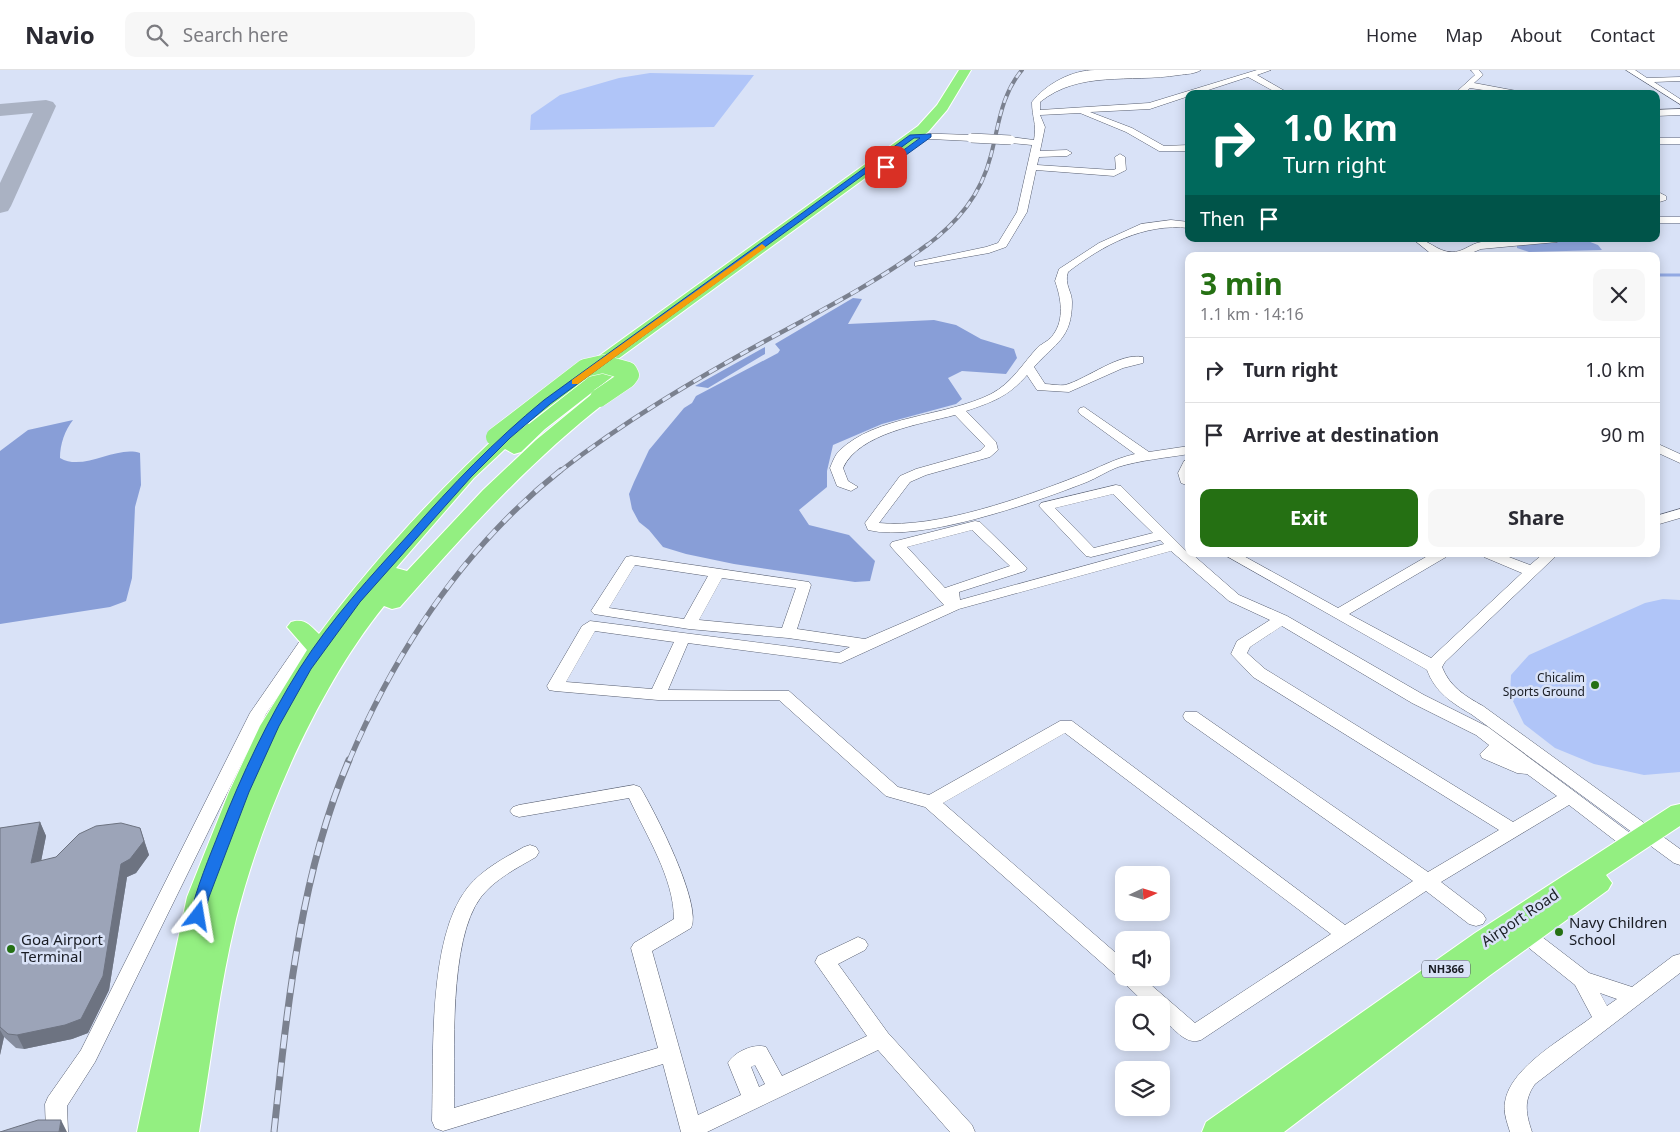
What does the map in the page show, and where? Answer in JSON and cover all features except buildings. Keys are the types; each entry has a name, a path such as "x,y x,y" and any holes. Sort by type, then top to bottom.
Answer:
{"highway":[{"path":"183,1132 220,926 249,836 280,760 307,705 348,640 394,579 440,525 538,425 920,136 965,70"},
{"path":"309,638 356,600 467,474 506,436 547,402 920,136 940,124 975,70"},
{"path":"152,1132 201,897 242,792 309,638 370,565 477,453 585,368 596,365 611,365 628,371 630,375 627,380 557,431 520,464 462,523 376,620 348,640"},
{"name":"Airport Road","path":"1260,1132 1526,935 1660,840 1680,813"},
{"name":"Airport Road","path":"1218,1132 1485,941 1660,840"}],"street":[{"path":"919,264 990,250 1002,245 1022,212 1041,127 1036,113 1036,102 1048,90 1087,72 1170,74 1196,70"},
{"path":"1203,90 1251,72 1266,70"},
{"path":"1462,90 1479,75 1475,70"},
{"path":"1630,70 1680,102"},
{"path":"1251,72 1280,90"},
{"path":"1646,80 1680,79"},
{"path":"1468,85 1497,90"},
{"path":"1660,94 1666,93"},
{"path":"1036,113 1150,106 1185,96"},
{"path":"1077,110 1129,130 1162,149 1185,148"},
{"path":"1660,113 1680,112"},
{"path":"920,136 1038,142"},
{"path":"1660,141 1680,141"},
{"path":"1035,154 1067,153"},
{"path":"1032,166 1114,173 1121,170 1120,157"},
{"path":"1660,215 1668,220 1680,220"},
{"path":"851,487 842,483 837,472 838,462 850,449 878,432 958,410 994,397 1010,387 1026,366 1058,338 1065,321 1067,300 1060,281 1063,271 1103,245 1145,226 1166,223 1185,225"},
{"path":"1421,242 1433,252"},
{"path":"1464,252 1470,251 1478,246 1523,242"},
{"path":"1026,366 1042,387 1054,390 1066,389 1119,365 1139,360"},
{"path":"958,410 990,445 990,450 985,454 905,479 875,518 872,523 873,527 885,530 917,527 974,513 1086,478 1113,464 1146,456 1185,451"},
{"path":"1084,411 1146,456"},
{"path":"1660,450 1680,459"},
{"path":"1168,541 1091,553 1046,506 1116,489 1185,556"},
{"path":"1660,520 1680,513"},
{"path":"976,525 1020,568 951,590 954,606 897,545 976,525"},
{"path":"788,633 804,585 631,560 599,611 686,631 841,658 867,644 954,606 1168,541"},
{"path":"1187,557 1234,598 1282,619 1418,699 1482,731 1500,745 1488,754 1547,780 1569,797 1660,840"},
{"path":"1235,557 1434,667"},
{"path":"1338,614 1436,557"},
{"path":"1496,557 1531,571"},
{"path":"1547,557 1438,659 1434,667 1438,680 1448,693 1477,710 1660,840"},
{"path":"658,695 686,631 717,573"},
{"path":"1282,619 1243,644 1239,654 1258,672 1513,830"},
{"path":"867,644 788,633 686,631 590,626 556,686 658,695 782,695 892,792 931,802 1115,964"},
{"path":"57,1132 56,1104 92,1049 258,713 309,638"},
{"path":"1191,716 1427,881 1476,919"},
{"path":"931,802 1066,725 1345,935"},
{"path":"519,811 634,791 680,894 685,915 684,923 641,948 692,1130 777,1086 882,1038"},
{"path":"1170,1013 1194,1034 1427,881 1569,797"},
{"path":"530,852 502,868 483,882 468,900 457,927 447,994 442,1121 670,1053"},
{"path":"1526,935 1582,979 1634,996"},
{"path":"858,945 825,962 882,1038 964,1132"},
{"path":"1521,1132 1514,1110 1517,1092 1527,1078 1680,962"},
{"path":"1582,979 1604,1019"},
{"path":"1139,986 1151,996"},
{"path":"754,1099 739,1062 759,1053 777,1086"}],"shaded area":[{"path":"650,73 754,75 714,127 530,130 531,115 560,95 619,78"},
{"path":"1590,242 1598,245 1602,250 1529,252 1517,248 1517,245"},
{"path":"853,298 862,299 848,324 934,320 956,325 981,339 1014,349 1017,358 1006,374 962,371 948,378 962,399 956,404 882,424 833,445 827,471 827,487 799,510 809,525 849,535 875,561 870,581 855,582 734,564 663,547 649,530 639,522 632,509 629,494 649,450 684,408 692,403 696,396 778,353 780,350 775,344"},
{"path":"765,347 765,354 708,388 695,386"},
{"path":"73,420 64,438 60,458 79,462 121,452 131,451 140,453 141,485 135,507 132,578 126,601 110,607 0,624 0,451 28,430"},
{"name":"Chicalim Sports Ground","path":"1663,599 1680,600 1680,772 1644,775 1594,764 1555,748 1524,724 1510,695 1511,675 1529,655 1645,603"}],"waterway":[{"path":"1660,275 1680,275"}],"taxiway":[{"path":"0,110 46,106 0,206"}],"railway":[{"path":"926,246 958,217 981,183 987,169 1005,100 1009,89 1022,70"},
{"path":"559,472 609,435 687,385 829,307 927,245"},
{"path":"349,761 389,679 437,602 464,566 494,532 526,500 561,470"},
{"path":"274,1132 284,1038 307,895 318,849 332,804 349,760"}],"slow traffic":[{"path":"575,382 762,247"}],"place":[{"name":"Chicalim Sports Ground","path":"1595,685"},
{"name":"Navy Children School","path":"1559,932"},
{"name":"Goa Airport Terminal","path":"11,949"}],"route":[{"path":"198,916 201,897 242,792 272,726 306,668 356,600 467,474 506,436 547,402 913,136 928,135 886,167"}]}
